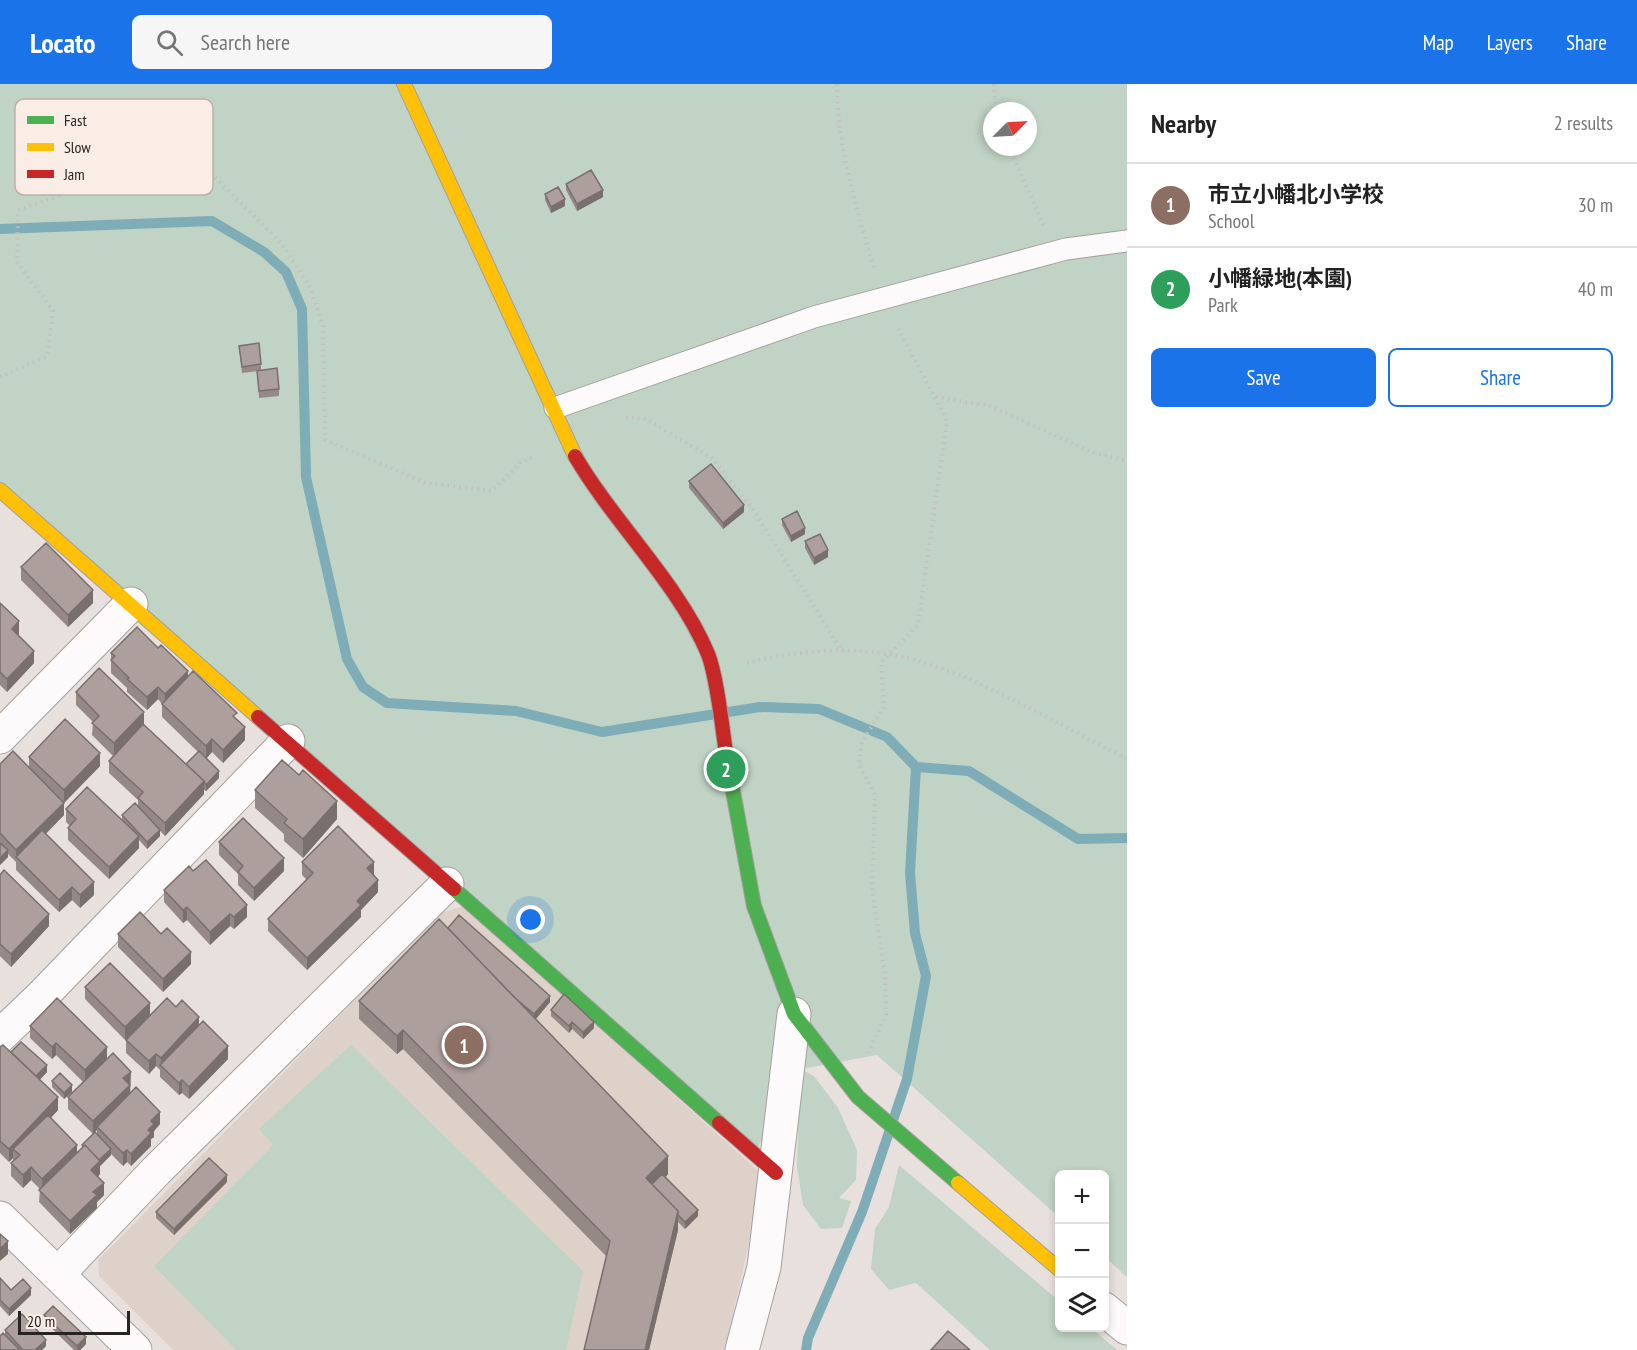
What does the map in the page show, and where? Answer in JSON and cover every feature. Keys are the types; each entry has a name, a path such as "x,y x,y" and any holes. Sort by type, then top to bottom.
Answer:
{"street":[{"path":"404,84 570,443 609,509 690,616 709,656 754,906 794,1014 858,1097 1055,1267"},
{"path":"0,490 288,741 776,1173"},
{"path":"0,737 131,604"},
{"path":"0,1036 41,997 288,741"},
{"path":"57,1274 156,1170 447,884"},
{"path":"742,1350 764,1267 794,1014"},
{"path":"0,1218 135,1350"},
{"path":"1109,1313 1127,1328"}],"lane":[{"path":"555,408 814,317 1052,253 1127,241"}],"path":[{"path":"837,84 837,106 852,193 882,298 947,421 918,625 886,654 881,662 884,707 862,742 859,765 875,795 872,888 885,975 886,1015 867,1057"},
{"path":"994,84 995,102"},
{"path":"1014,156 1046,232 1052,253"},
{"path":"213,175 280,242 310,287 323,326 325,440 426,483 492,491 520,463 570,443"},
{"path":"0,376 47,356 53,310 17,262 18,210 61,195"},
{"path":"935,397 990,405 1094,453 1127,461"},
{"path":"620,416 646,419 712,458 752,508 842,651"},
{"path":"740,665 778,655 842,651 886,654 914,660 950,672 1127,759"}],"shaded area":[{"path":"464,906 764,1176 725,1350 173,1350 99,1276 98,1260 441,913"}],"green space":[{"path":"0,84 1127,84 1127,1277 1109,1261 1109,1170 1055,1170 1055,1213 877,1055 801,1069 814,1076 838,1108 857,1150 856,1180 839,1198 851,1201 842,1228 821,1229 803,1205 797,1167 800,1071 757,1149 0,482"},
{"path":"351,1045 583,1271 566,1350 236,1350 154,1266 273,1145 259,1129"},
{"path":"899,1165 1055,1298 1055,1332 1096,1332 1117,1350 990,1350 916,1283 889,1290 871,1269 875,1229 889,1207"}],"building":[{"path":"591,170 603,190 577,204 566,184"},
{"path":"558,187 565,199 551,207 545,194"},
{"path":"259,343 261,364 242,367 239,346"},
{"path":"277,368 279,389 259,391 257,371"},
{"path":"711,464 744,505 723,523 689,481"},
{"path":"797,511 805,528 791,536 782,519"},
{"path":"820,534 828,550 814,558 805,541"},
{"path":"46,543 93,590 68,615 21,567"},
{"path":"0,603 19,621 12,629 34,651 7,679 0,672"},
{"path":"137,627 158,648 161,645 188,671 165,694 158,687 147,697 111,660 115,656 111,653"},
{"path":"99,668 144,712 114,743 92,723 99,716 76,692"},
{"path":"193,671 237,713 233,716 245,727 223,750 212,739 206,746 162,704"},
{"path":"65,719 100,753 64,790 29,757"},
{"path":"143,724 204,781 165,823 138,798 143,792 109,761"},
{"path":"13,751 64,803 16,850 0,833 0,764"},
{"path":"199,751 219,771 206,785 186,764"},
{"path":"282,760 299,775 303,770 337,801 303,839 284,823 287,819 255,790"},
{"path":"87,787 139,836 109,867 68,828 76,819 66,809"},
{"path":"135,803 160,830 147,842 122,815"},
{"path":"243,818 284,858 254,888 238,872 243,866 219,842"},
{"path":"338,826 374,862 367,868 378,880 357,901 361,905 307,958 268,919 313,873 302,862"},
{"path":"42,830 94,882 80,895 72,887 59,900 16,857"},
{"path":"0,843 8,850 0,858"},
{"path":"206,860 247,905 234,917 230,914 210,932 187,907 183,910 164,890 189,866 193,871"},
{"path":"4,870 49,914 11,954 0,944 0,875"},
{"path":"140,912 161,934 167,928 191,952 163,979 118,934"},
{"path":"459,915 550,996 534,1014 514,997 448,928"},
{"path":"439,919 668,1156 646,1178 678,1211 645,1350 584,1350 610,1241 403,1030 397,1036 359,1001"},
{"path":"110,963 150,1003 125,1027 85,987"},
{"path":"564,994 594,1022 583,1032 572,1022 569,1026 551,1010"},
{"path":"57,998 107,1047 85,1070 56,1043 52,1047 30,1026"},
{"path":"167,998 176,1007 182,1000 199,1017 161,1058 156,1054 149,1061 126,1040"},
{"path":"203,1021 228,1046 189,1087 182,1080 179,1083 160,1065"},
{"path":"21,1042 47,1065 36,1076 11,1052"},
{"path":"3,1045 58,1097 9,1149 0,1141 0,1047"},
{"path":"113,1053 131,1072 123,1078 130,1085 93,1121 68,1097"},
{"path":"60,1073 72,1085 64,1093 52,1081"},
{"path":"136,1087 160,1112 151,1121 154,1124 148,1130 151,1133 131,1154 127,1150 123,1153 97,1127"},
{"path":"48,1115 77,1145 42,1179 31,1167 23,1175 11,1163 20,1155 13,1149"},
{"path":"95,1132 111,1149 99,1160 85,1145 83,1147 82,1145"},
{"path":"85,1145 100,1161 91,1170 104,1183 93,1192 97,1195 70,1221 39,1190"},
{"path":"209,1158 227,1175 174,1229 156,1212"},
{"path":"662,1174 698,1210 685,1222 678,1215 678,1211 652,1184"},
{"path":"0,1234 8,1241 0,1249"},
{"path":"0,1278 11,1290 23,1279 31,1288 9,1309 0,1300"},
{"path":"53,1306 86,1337 77,1346 44,1315"},
{"path":"22,1314 46,1340 35,1350 23,1350 5,1330"},
{"path":"948,1331 970,1350 931,1350"},
{"path":"3,1333 20,1350 0,1350 0,1336"}],"waterway":[{"path":"0,229 212,221 264,252 286,272 302,309 306,477 347,659 363,687 387,703 516,711 602,732 760,707 819,709 887,737 916,767 969,771 1078,839 1127,838"},
{"path":"806,1350 808,1338 862,1212 907,1079 926,976 915,933 910,873 916,767"}],"traffic: fast":[{"path":"726,753 754,906 794,1014 858,1097 958,1183"},
{"path":"454,889 719,1123"}],"traffic: slow":[{"path":"404,84 575,456"},
{"path":"0,490 258,717"},
{"path":"958,1183 1055,1266"}],"traffic: jam":[{"path":"575,456 696,628 708,654 714,675 726,753"},
{"path":"258,717 454,889"},
{"path":"719,1123 776,1173"}],"place":[{"name":"小幡緑地(本園)","path":"726,769"},
{"name":"市立小幡北小学校","path":"464,1045"}]}
